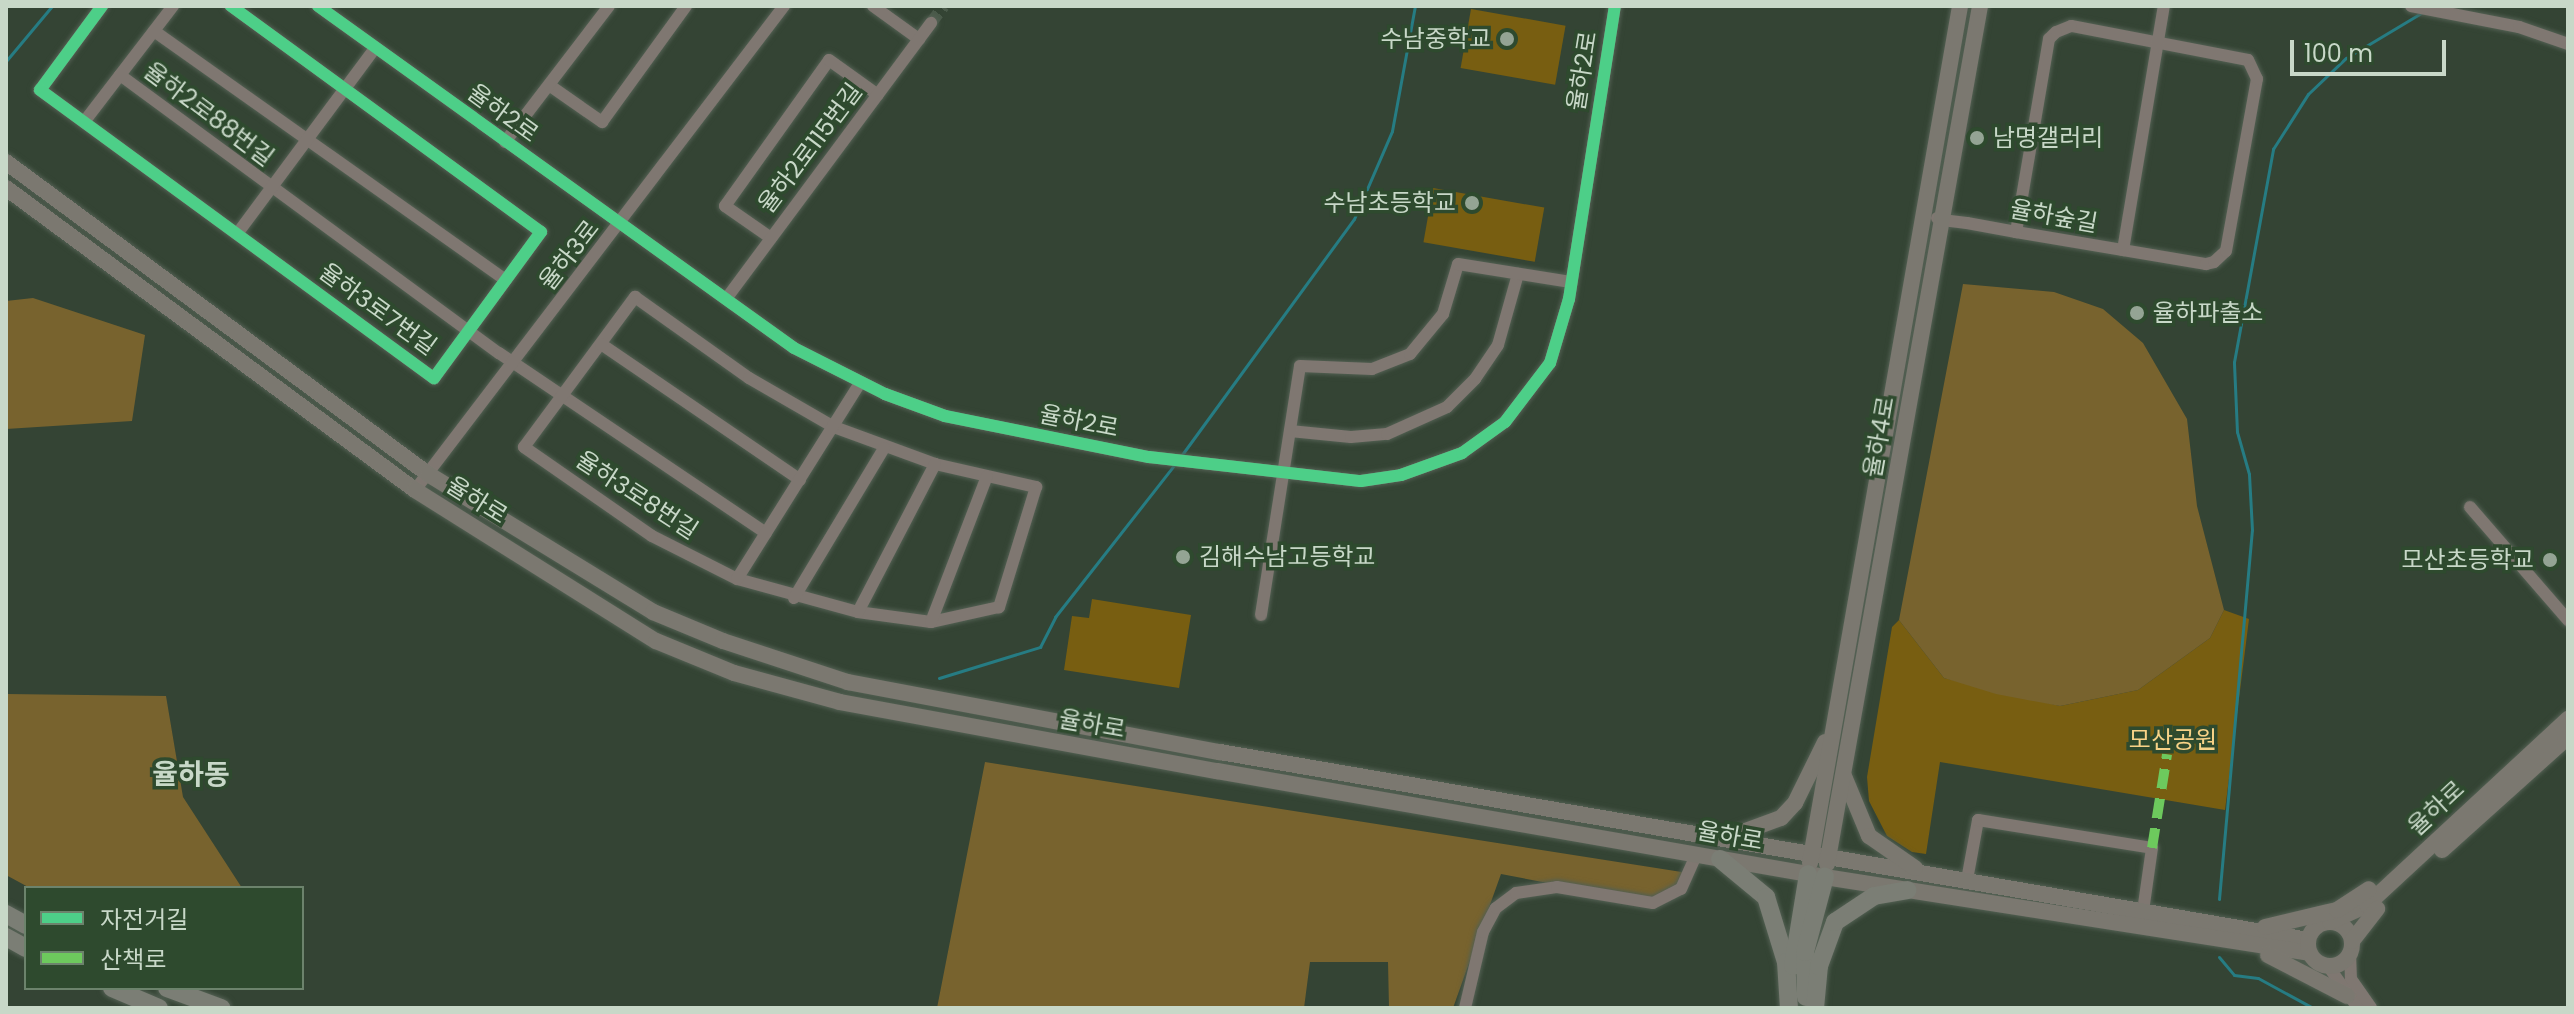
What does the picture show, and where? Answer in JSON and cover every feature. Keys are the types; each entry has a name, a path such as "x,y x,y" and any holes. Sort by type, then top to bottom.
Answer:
{"highway":[{"path":"1720,859 1766,897 1786,962 1789,1008"},
{"path":"1796,1008 1794,949 1817,876"},
{"path":"1807,1008 1805,952 1817,876"},
{"path":"1815,1008 1819,966 1835,922 1874,896 1907,890"},
{"path":"6,914 24,924"},
{"path":"6,937 24,947"},
{"path":"117,990 159,1008"},
{"path":"172,990 221,1008"}],"main road":[{"name":"율하4로","path":"1817,876 1836,718 1960,6"},
{"name":"율하4로","path":"1820,855 1843,774 1980,6"},
{"name":"율하로","path":"6,162 428,474 653,612 848,682 2233,926 2309,946"},
{"name":"율하로","path":"6,188 415,490 656,641 734,673 840,702 1817,876 2189,934 2309,946"},
{"path":"1726,839 1781,818 1795,803 1836,718"},
{"name":"율하로","path":"2330,922 2356,913 2568,719"},
{"name":"율하로","path":"2351,947 2360,924 2568,737"},
{"path":"1843,774 1869,836 1923,873"},
{"path":"2233,926 2278,926 2337,910 2429,847"},
{"path":"2330,922 2344,928 2351,947 2341,963 2328,966 2309,946 2315,927 2330,922"},
{"path":"2189,934 2281,958 2353,1002"}],"street":[{"name":"율하3로7번길","path":"102,6 40,90 434,378 541,232 231,6"},
{"name":"율하2로88번길","path":"84,122 173,6"},
{"name":"율하2로","path":"318,6 794,348 860,383 945,416 1149,457 1197,465 1361,481 1440,462 1477,444 1505,422 1550,363 1571,282 1615,6"},
{"path":"505,142 609,6"},
{"path":"549,85 602,122 686,6"},
{"name":"율하3로","path":"415,490 784,6"},
{"path":"873,6 919,39"},
{"name":"율하숲길","path":"1924,211 1942,220 2123,250 2164,6"},
{"path":"2411,6 2485,20 2568,44"},
{"name":"율하2로115번길","path":"726,299 931,23"},
{"path":"2016,232 2049,39 2071,26 2248,60 2257,79 2224,255 2206,264 2123,250"},
{"path":"154,31 506,280"},
{"path":"237,234 375,48"},
{"path":"771,238 725,206 829,60 878,95"},
{"name":"율하2로88번길","path":"120,75 271,188"},
{"name":"율하3로7번길","path":"271,188 514,363"},
{"path":"1261,615 1300,366 1352,371 1393,363 1436,329 1458,264 1571,282"},
{"path":"1290,431 1351,437 1387,434 1447,407 1498,345 1518,274"},
{"name":"율하3로8번길","path":"737,579 652,536 524,447 635,297 749,378 834,427"},
{"path":"601,344 800,480"},
{"name":"율하3로8번길","path":"514,363 766,533"},
{"path":"834,427 884,448 935,464 1036,487 999,607 931,622 858,612 794,598 737,579 860,383"},
{"path":"794,598 884,448"},
{"path":"858,612 935,464"},
{"path":"931,622 987,476"},
{"path":"2470,507 2568,620"},
{"path":"1967,880 1978,820 2152,848 2143,911"},
{"path":"1465,1008 1483,932 1496,908 1516,893 1557,887 1653,903 1681,889 1696,855"},
{"path":"2351,947 2351,979 2371,1008"},
{"path":"2328,966 2353,1002"}],"green space":[{"path":"1471,9 1566,26 1555,85 1461,68"},
{"path":"1433,188 1544,208 1535,262 1423,242"},
{"path":"1092,599 1191,615 1179,688 1064,670 1072,616 1089,618"},
{"name":"모산공원","path":"2224,610 2249,619 2225,810 1940,762 1926,854 1912,852 1887,836 1869,801 1867,777 1892,627 1899,620 1944,678 2060,706 2138,690 2210,638"}],"shaded area":[{"path":"1963,284 2054,292 2103,309 2143,343 2187,419 2197,506 2224,610 2210,638 2138,690 2060,706 1996,694 1944,678 1899,620"},
{"path":"33,298 145,335 132,421 6,429 6,301"},
{"path":"6,694 166,696 183,797 241,886 26,886 6,875"},
{"path":"985,762 1688,873 1681,889 1653,903 1501,874 1453,1008 1389,1008 1388,962 1310,962 1304,1008 937,1008"}],"waterway":[{"path":"6,61 52,6"},
{"path":"1181,456 1354,219 1392,131 1415,6"},
{"path":"2219,899 2252,530 2249,474 2237,432 2234,362 2273,149 2308,94 2346,58 2423,12"},
{"path":"939,678 1040,647 1055,617 1174,465"},
{"path":"2219,957 2234,975 2258,978 2313,1008"}],"tunnel":[{"path":"931,23 944,6"}],"marked path":[{"path":"2152,848 2167,754"}],"cycle path":[{"path":"102,6 40,90 434,378 541,232 231,6"},
{"path":"318,6 794,348 885,394 945,416 1149,457 1361,481 1401,475 1462,453 1505,422 1550,363 1569,299 1615,6"}],"place":[{"name":"수남중학교","path":"1507,39"},
{"name":"남명갤러리","path":"1977,138"},
{"name":"수남초등학교","path":"1472,203"},
{"name":"율하파출소","path":"2137,313"},
{"name":"김해수남고등학교","path":"1183,557"},
{"name":"모산초등학교","path":"2550,560"}],"district":[{"name":"율하동","path":"191,775"}]}
